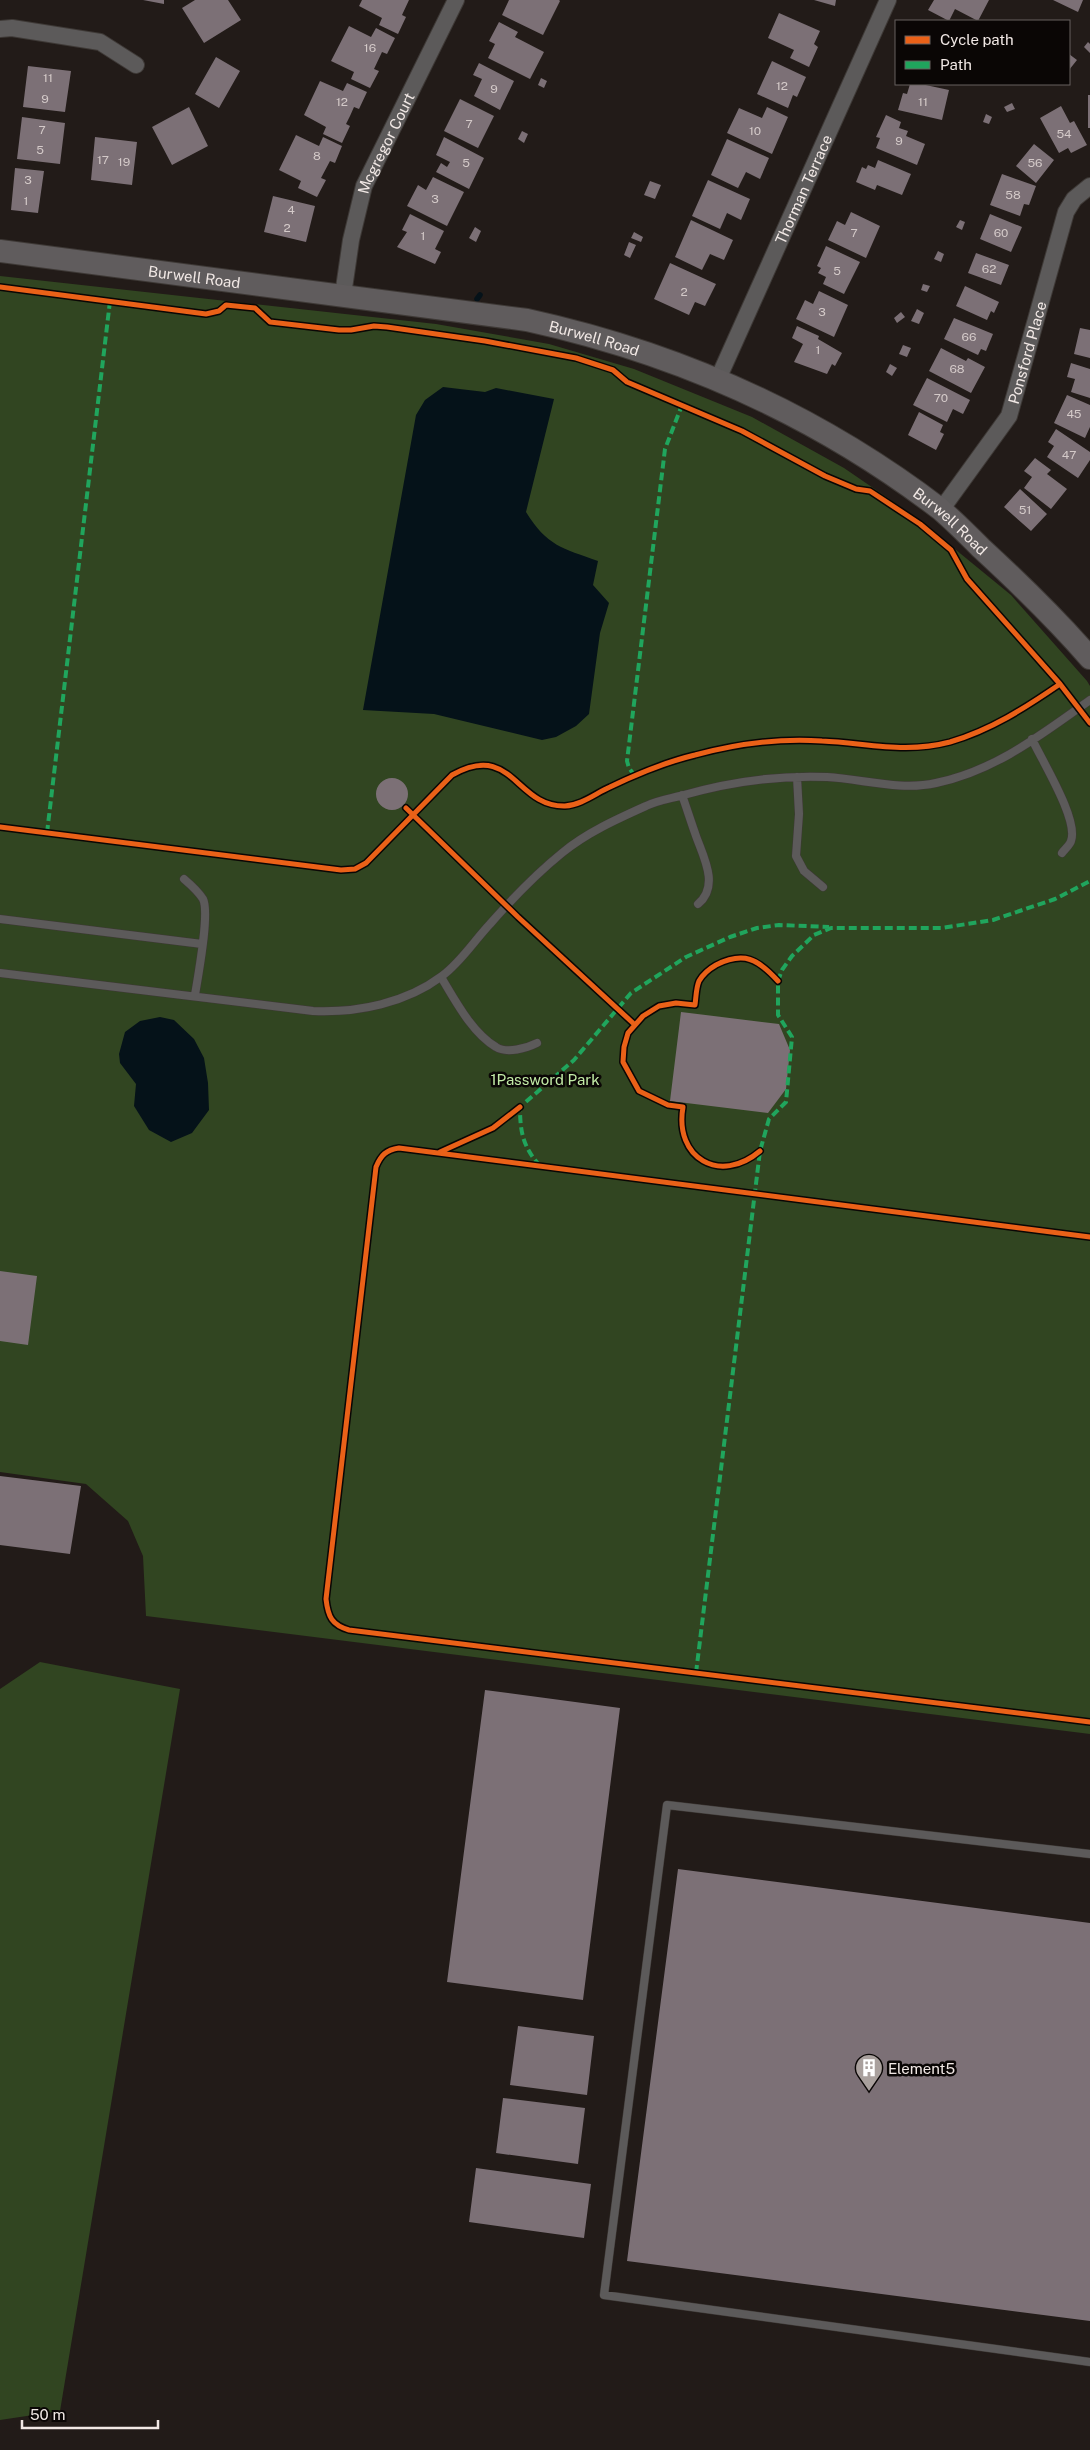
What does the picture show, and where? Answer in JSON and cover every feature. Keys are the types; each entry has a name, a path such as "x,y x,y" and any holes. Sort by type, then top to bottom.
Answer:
{"main road":[{"name":"Burwell Road","path":"0,251 527,320 576,331 672,361 779,406 835,438 941,510 1023,587 1090,658"}],"street":[{"name":"Mcgregor Court","path":"343,295 351,240 364,186 456,0"},
{"name":"Thorman Terrace","path":"718,379 888,0"},
{"path":"0,29 12,28 100,42 136,65"},
{"name":"Ponsford Place","path":"941,510 1009,416 1066,212 1074,199 1090,186"}],"lane":[{"path":"0,973 340,1012 390,1002 422,988 441,977 466,953 506,905 563,852 594,831 649,805 738,781 828,778 896,785 936,783 992,764 1012,754 1090,700"},
{"path":"1032,739 1054,785 1067,806 1072,823 1071,840 1062,853"},
{"path":"797,778 799,814 796,856 804,871 823,887"},
{"path":"682,795 709,873 708,889 703,900 698,904"},
{"path":"184,879 196,889 204,901 205,916 195,995"},
{"path":"0,919 202,944"},
{"path":"441,977 468,1018 483,1036 498,1048 519,1049 537,1043"},
{"path":"1090,1854 667,1805 604,2295 1090,2362"}],"green space":[{"name":"1Password Park","path":"0,276 436,324 549,344 634,369 752,417 844,468 917,518 1011,595 1087,681 1090,686 1090,1734 146,1616 143,1556 128,1521 86,1484 0,1472"},
{"path":"40,1662 180,1689 60,2411 0,2420 0,1689"}],"shaded area":[{"path":"443,387 485,392 496,388 554,399 526,512 541,532 556,544 598,561 593,585 609,603 600,633 589,714 576,726 556,737 542,740 434,714 363,710 416,415 425,400"},
{"path":"160,1017 174,1020 194,1039 204,1058 208,1083 209,1110 192,1133 171,1142 149,1130 134,1106 136,1084 120,1063 119,1054 125,1032 140,1021"}],"building":[{"path":"143,0 164,0 164,4"},
{"path":"195,0 228,0 241,20 204,43 182,8"},
{"path":"362,0 409,0 402,15 406,17 398,34 379,25 382,18 359,6"},
{"path":"509,0 560,1 543,35 502,15"},
{"path":"814,0 836,0 835,6"},
{"path":"934,0 989,0 979,20 955,9 950,20 928,10"},
{"path":"1053,0 1083,0 1078,12"},
{"path":"779,13 820,31 814,44 818,47 809,67 790,58 794,50 768,38"},
{"path":"499,22 518,32 515,37 544,52 530,79 488,58 495,44 489,41"},
{"path":"349,26 371,37 376,28 395,38 387,54 382,52 374,69 379,71 370,88 351,79 354,72 331,61"},
{"path":"1088,42 1090,44 1090,53 1084,47"},
{"path":"1070,55 1077,60 1070,69"},
{"path":"216,57 240,71 219,108 195,94"},
{"path":"772,61 806,77 797,97 793,95 788,108 757,94"},
{"path":"479,63 514,81 500,110 474,96 482,79 473,75"},
{"path":"28,66 71,71 65,112 23,107"},
{"path":"541,78 547,81 544,88 538,85"},
{"path":"320,81 343,91 347,83 367,92 359,109 354,107 346,124 350,126 342,143 323,134 326,127 304,115"},
{"path":"910,85 926,85 949,90 942,120 898,110 903,93 907,94"},
{"path":"1088,95 1090,95 1090,128 1088,128"},
{"path":"460,99 494,116 478,148 444,131"},
{"path":"1012,103 1015,109 1007,112 1004,107"},
{"path":"1061,106 1070,123 1074,121 1087,145 1071,153 1068,148 1059,153 1040,118"},
{"path":"189,107 208,146 172,165 152,127"},
{"path":"767,107 788,117 772,154 727,133 739,108 762,118"},
{"path":"986,114 992,117 989,124 983,122"},
{"path":"886,115 901,122 899,128 908,131 906,136 925,144 917,165 876,148 880,138 876,137"},
{"path":"22,117 65,123 60,164 17,159"},
{"path":"522,131 528,134 524,143 518,139"},
{"path":"296,135 319,146 323,137 342,146 335,163 330,161 321,178 326,180 317,197 298,188 301,181 279,170"},
{"path":"95,137 137,142 132,185 91,180"},
{"path":"444,137 484,158 469,189 436,172 441,163 447,167 450,162 436,155"},
{"path":"727,139 769,158 760,179 746,172 738,188 711,175"},
{"path":"1034,144 1054,160 1036,183 1016,166"},
{"path":"878,160 911,174 902,195 877,185 875,190 856,182 862,167 866,169 868,165 875,168"},
{"path":"15,168 44,171 38,213 11,210"},
{"path":"1002,174 1036,186 1029,205 1024,204 1020,216 990,205"},
{"path":"433,177 464,192 447,226 407,206 418,185 426,190"},
{"path":"708,180 750,199 741,220 727,213 720,229 692,216"},
{"path":"650,181 661,185 655,199 644,195"},
{"path":"273,196 315,206 306,242 264,232"},
{"path":"851,212 880,226 866,258 828,240 837,221 845,225"},
{"path":"410,214 444,231 435,249 441,252 435,264 397,247 407,232 402,230"},
{"path":"990,214 1022,227 1011,252 980,239"},
{"path":"691,220 733,240 724,260 710,254 702,270 675,257"},
{"path":"960,220 965,222 962,230 956,227"},
{"path":"475,227 481,231 476,242 469,238"},
{"path":"634,232 643,237 641,242 631,238"},
{"path":"629,242 636,245 630,258 624,255"},
{"path":"826,246 860,262 844,294 823,284 826,277 818,273 821,268 817,266"},
{"path":"938,251 944,254 941,262 934,259"},
{"path":"976,253 1009,265 1001,285 968,273"},
{"path":"670,263 716,284 705,306 695,302 689,315 654,299"},
{"path":"923,284 930,286 927,292 921,290"},
{"path":"965,286 999,302 994,313 991,311 987,320 956,306"},
{"path":"819,291 848,305 834,337 796,319 805,300 813,304"},
{"path":"917,309 924,313 919,324 911,321"},
{"path":"901,312 905,317 897,323 894,318"},
{"path":"954,318 993,334 986,351 981,349 978,355 944,339"},
{"path":"797,326 819,336 818,339 842,353 835,366 832,364 827,374 794,362 803,344 792,338"},
{"path":"1080,328 1090,330 1090,358 1074,354"},
{"path":"903,345 911,348 907,357 899,354"},
{"path":"941,348 966,361 968,358 985,367 971,393 929,371"},
{"path":"1071,363 1090,369 1090,398 1071,392 1075,379 1067,377"},
{"path":"890,364 897,368 892,376 886,372"},
{"path":"927,378 970,400 963,414 953,409 947,422 913,405"},
{"path":"1067,395 1090,405 1090,427 1085,438 1054,423"},
{"path":"919,412 943,425 940,432 944,434 936,450 908,435"},
{"path":"1056,429 1090,452 1090,460 1078,478 1047,457 1054,446 1048,442"},
{"path":"1035,458 1051,470 1047,474 1067,489 1051,509 1024,488 1032,477 1024,471"},
{"path":"1020,489 1047,514 1031,531 1004,507"},
{"path":"392,778 404,782 408,794 404,806 392,810 380,806 376,794 380,782"},
{"path":"681,1012 779,1024 790,1050 786,1089 768,1113 670,1101"},
{"path":"0,1271 37,1276 28,1345 0,1341"},
{"path":"0,1476 81,1486 70,1554 0,1545"},
{"path":"485,1690 620,1708 583,2000 447,1982"},
{"name":"Element5","path":"678,1869 1090,1923 1090,2321 627,2261"},
{"path":"518,2026 594,2036 587,2095 510,2085"},
{"path":"503,2098 585,2108 578,2164 496,2153"},
{"path":"476,2168 591,2184 584,2238 469,2222"}],"waterway":[{"path":"477,299 480,295"}],"marked path":[{"path":"47,833 110,301"},
{"path":"635,776 629,768 627,761 665,449 682,405"},
{"path":"696,1673 760,1151 769,1119 786,1102 792,1037 778,1015 778,981 782,970 792,956 814,935 831,928 941,928 993,920 1055,899 1090,881"},
{"path":"540,1166 526,1146 521,1124 520,1107 574,1060 631,993 686,957 730,937 757,928 779,925 829,927"}],"cycle path":[{"path":"0,287 206,314 219,311 226,305 255,308 270,322 339,330 374,326 387,327 485,341 576,358 613,370 627,382 742,431 825,476 856,489 870,491 920,524 951,550 967,579 1060,684 1090,723"},
{"path":"0,827 341,870 355,869 366,863 452,775 472,767 488,766 501,770 535,797 548,804 565,806 583,801 605,789 662,765 711,751 742,745 806,740 886,747 917,747 950,742 994,725 1021,710 1060,684"},
{"path":"406,808 518,917 634,1024"},
{"path":"760,1151 745,1161 730,1166 716,1165 703,1161 693,1152 686,1140 682,1125 683,1107 668,1105 639,1091 623,1062 624,1047 628,1033 643,1016 659,1006 676,1003 695,1005 699,981 706,972 716,965 743,958 764,967 778,981"},
{"path":"440,1152 493,1128 520,1107"},
{"path":"1090,1237 399,1148 391,1150 382,1156 376,1167 326,1599 328,1611 332,1619 339,1626 349,1630 1090,1722"}],"place":[{"name":"Element5","path":"869,2092"}]}
